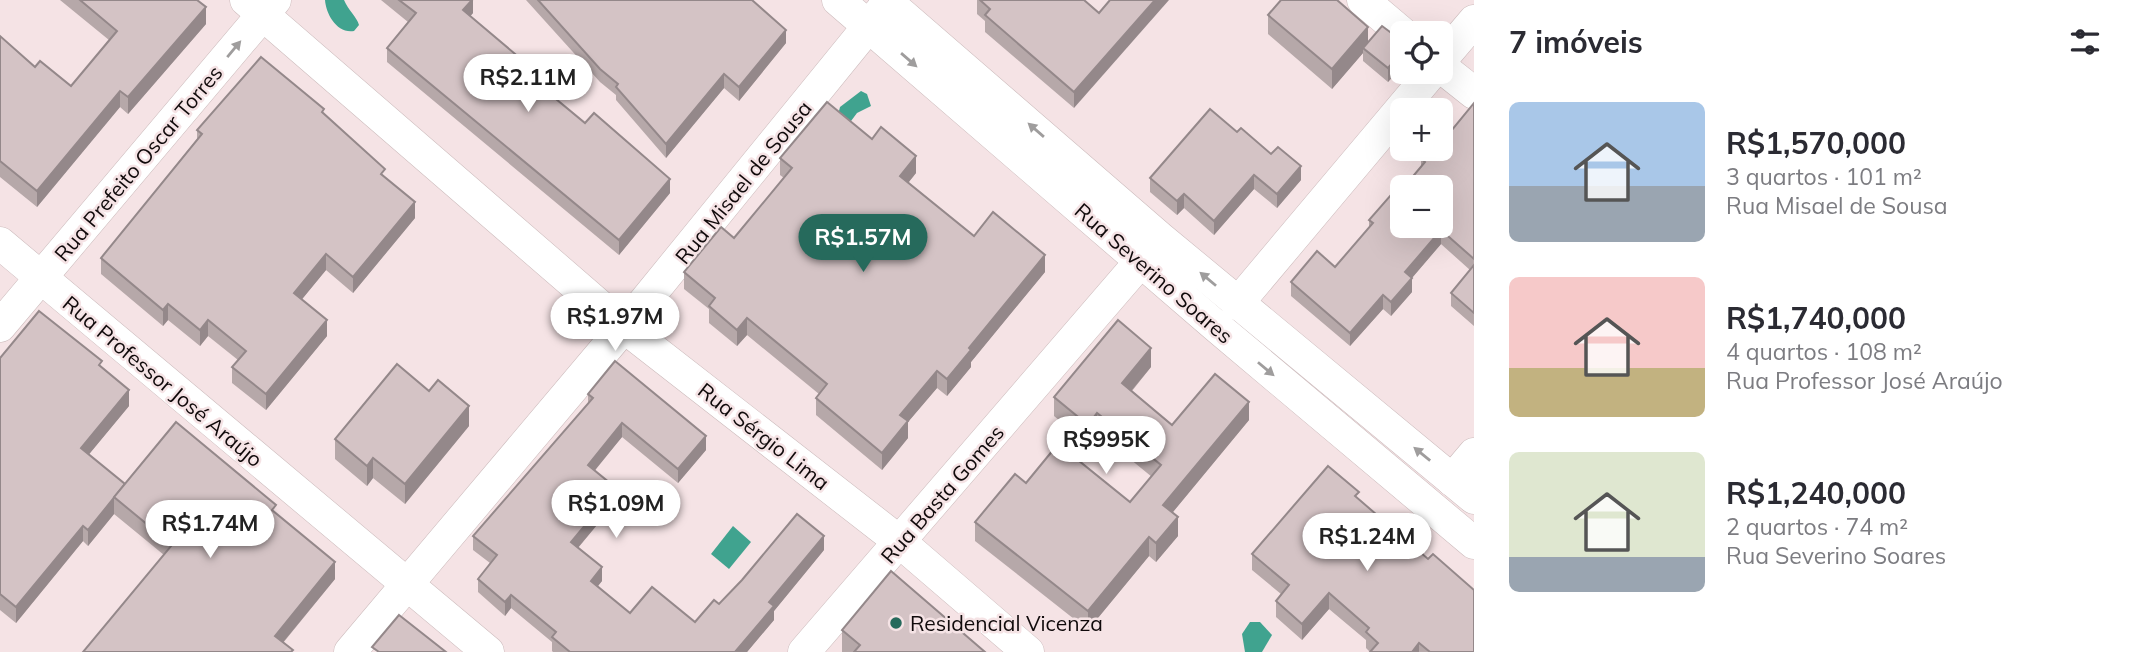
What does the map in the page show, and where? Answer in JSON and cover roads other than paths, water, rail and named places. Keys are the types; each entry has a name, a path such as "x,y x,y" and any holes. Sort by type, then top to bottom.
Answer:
{"street":[{"name":"Rua Severino Soares","path":"838,0 883,7 1474,543"},
{"path":"1363,0 1390,23"},
{"name":"Rua Prefeito Oscar Torres","path":"0,326 262,5"},
{"name":"Rua Sérgio Lima","path":"262,5 624,327 900,542 1028,652"},
{"name":"Rua Misael de Sousa","path":"350,652 624,327 883,7"},
{"path":"1453,48 1474,21"},
{"path":"1453,75 1474,93"},
{"path":"1237,304 1422,84"},
{"name":"Rua Professor José Araújo","path":"0,243 488,652"},
{"name":"Rua Severino Soares","path":"1151,250 1237,304 1463,489"},
{"name":"Rua Basta Gomes","path":"804,652 1151,250"},
{"path":"1463,489 1474,453"}],"place":[{"name":"Residencial Vicenza","path":"896,623"}]}
